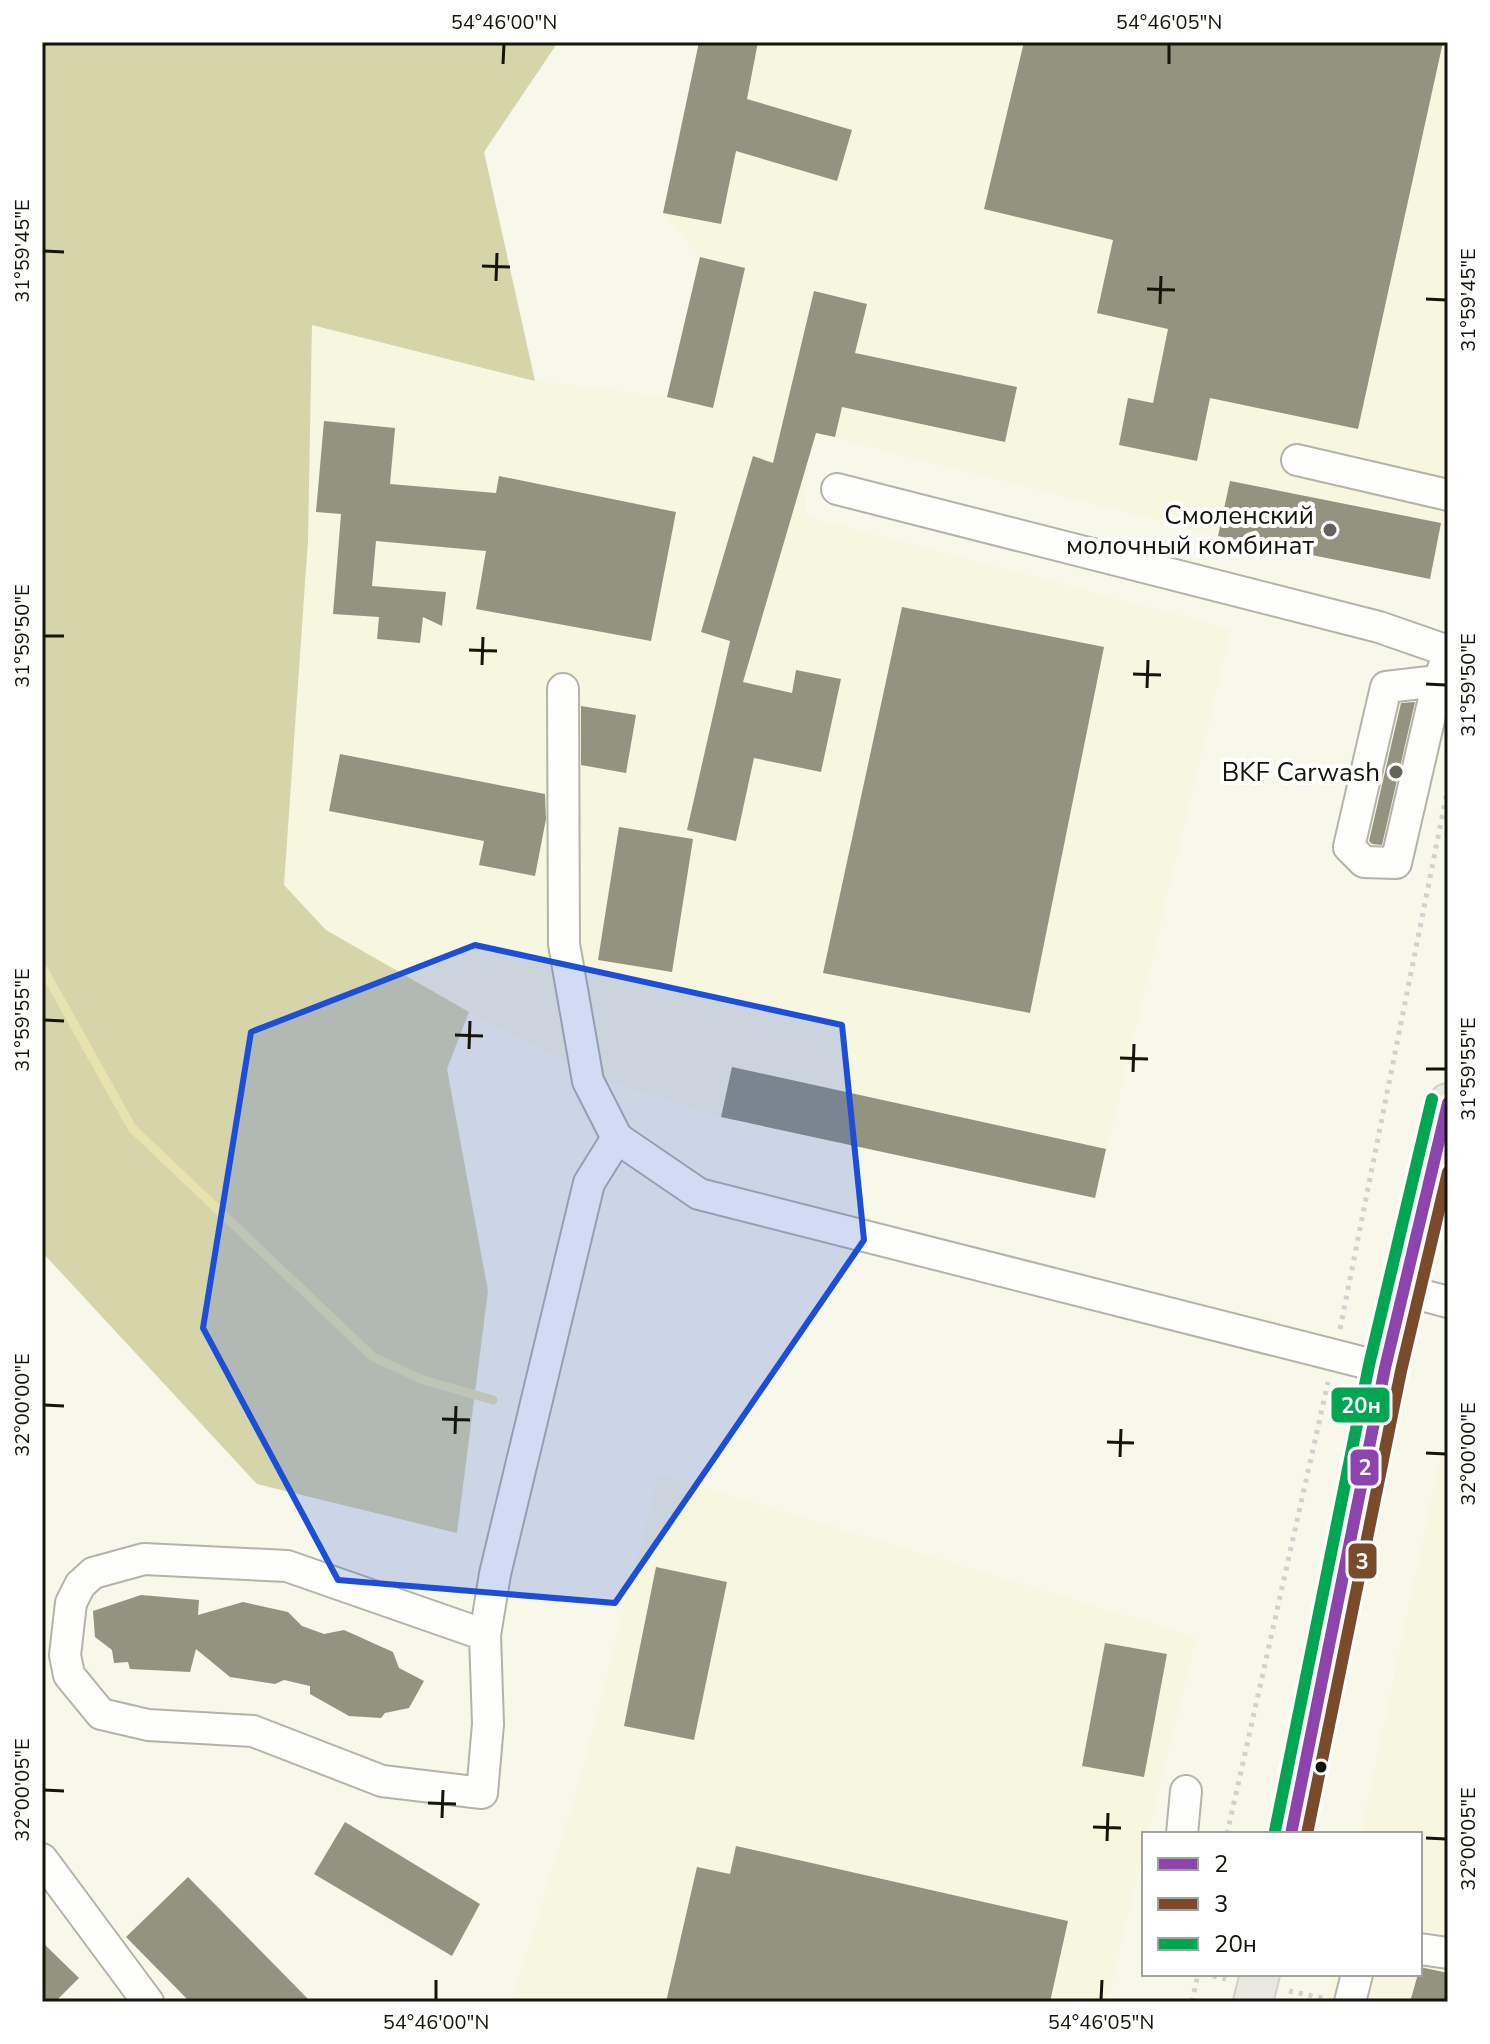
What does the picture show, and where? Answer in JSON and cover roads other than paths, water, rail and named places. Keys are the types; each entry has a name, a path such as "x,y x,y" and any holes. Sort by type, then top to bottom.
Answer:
{"main road":[{"path":"1291,1832 1385,1368 1448,1103"}],"lane":[{"path":"1297,460 1448,495"},
{"path":"837,489 1379,627 1448,651"},
{"path":"1443,669 1396,863 1364,862 1349,847 1386,687 1443,669"},
{"path":"563,689 564,944 588,1081 617,1138 699,1194 1385,1368"},
{"path":"485,1635 287,1566 144,1559 93,1573 80,1585 71,1603 65,1655 69,1675 101,1714 148,1725 253,1731 382,1781 482,1793 488,1724 485,1635 495,1574 589,1183 617,1138"},
{"path":"1403,1290 1448,1302"},
{"path":"1182,1832 1186,1791"},
{"path":"42,1859 148,2002"},
{"path":"1422,1949 1448,1953"},
{"path":"1340,2001 1356,1976"}],"waterway":[{"path":"42,967 132,1128 373,1357 423,1380 493,1400"}],"place":[{"name":"Смоленский молочный комбинат","path":"1330,530"},
{"name":"BKF Carwash","path":"1396,772"}]}
